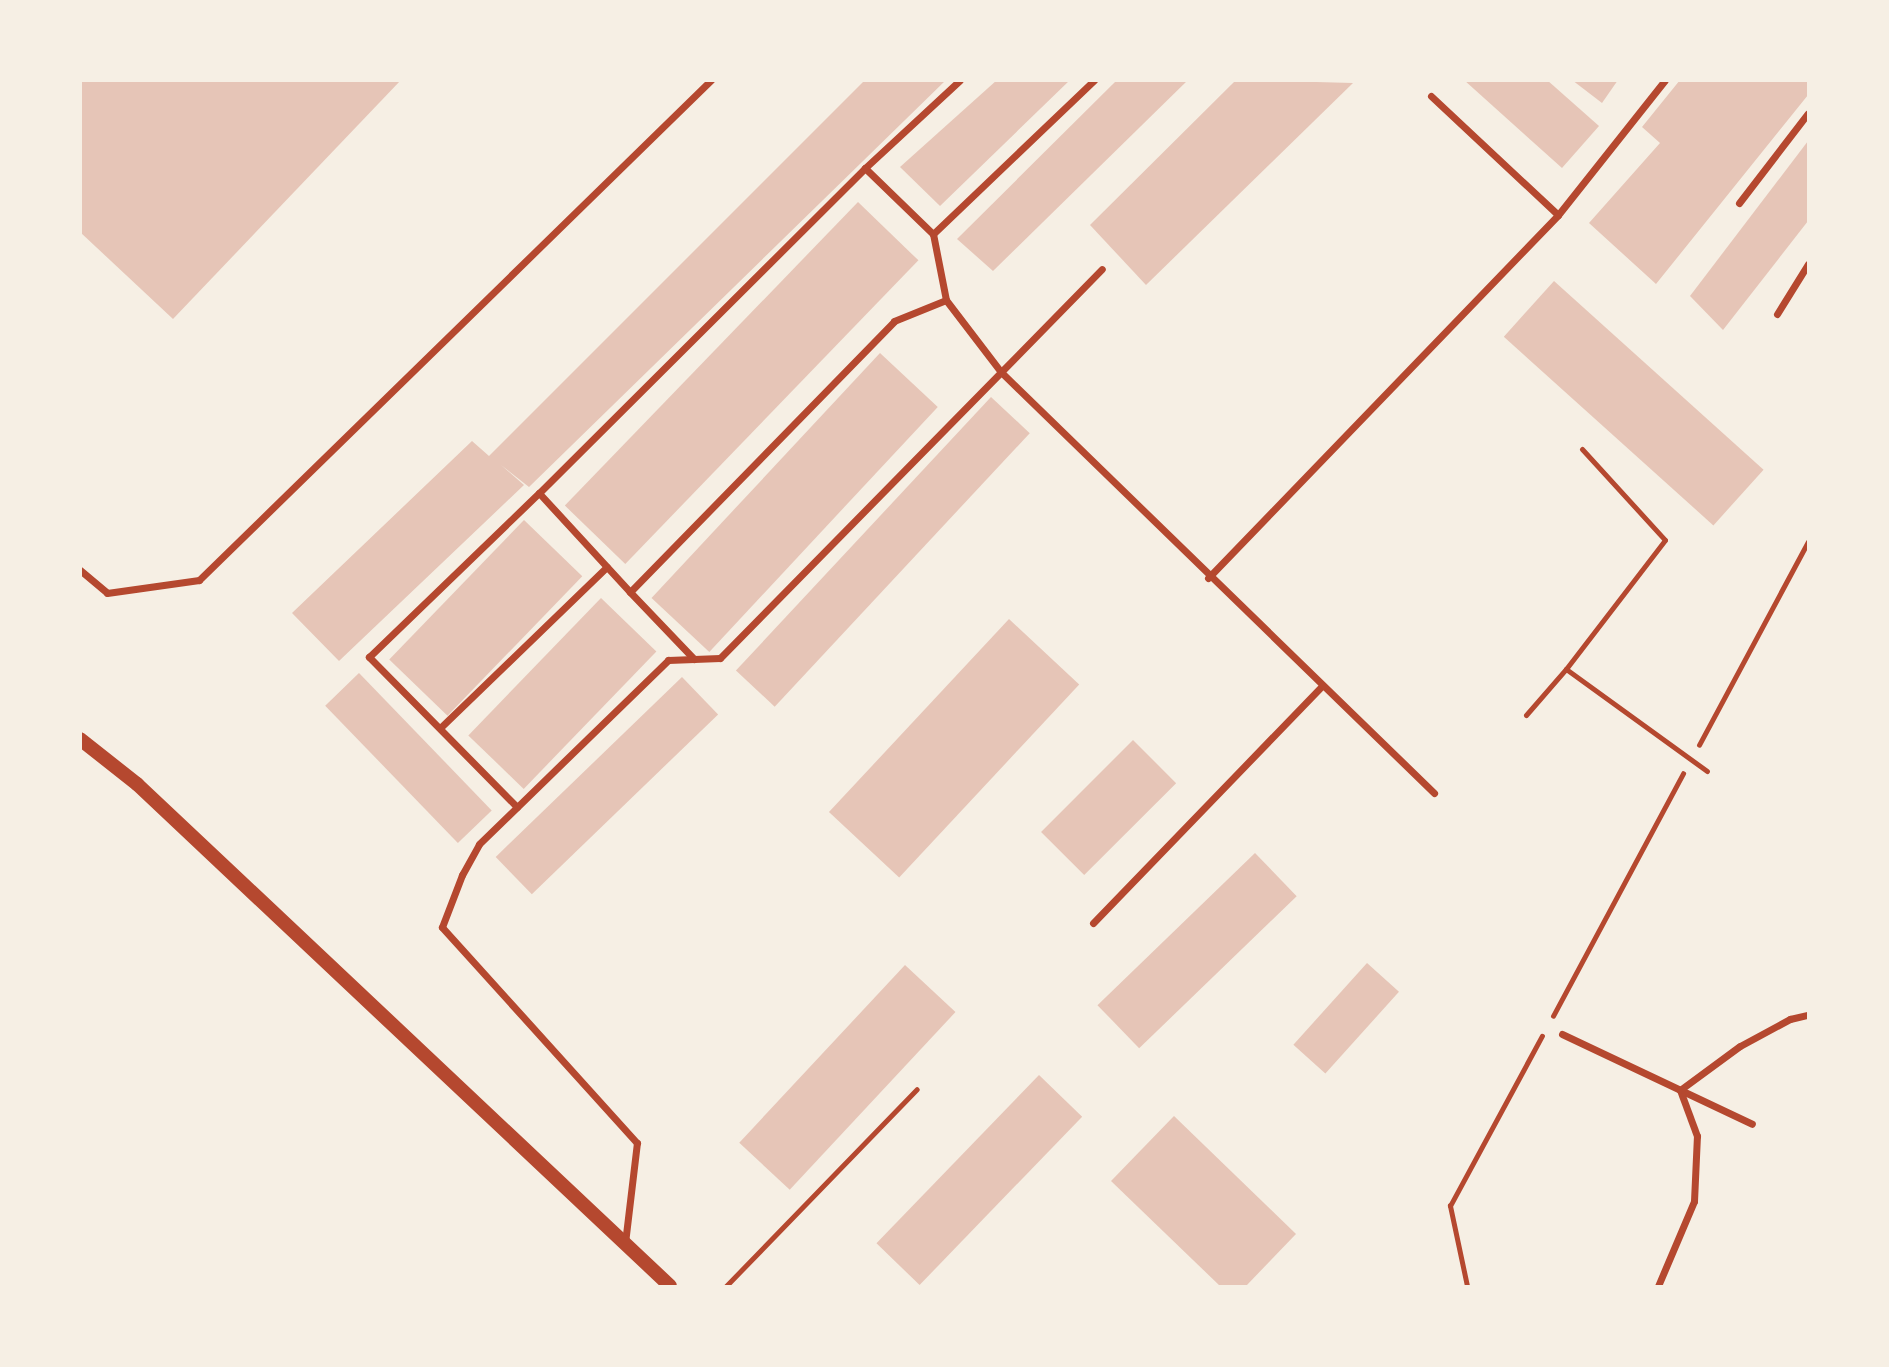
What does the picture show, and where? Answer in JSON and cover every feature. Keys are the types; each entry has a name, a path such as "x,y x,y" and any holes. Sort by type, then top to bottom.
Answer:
{"main road":[{"path":"80,739 137,784 670,1286"}],"street":[{"path":"80,570 107,593 199,580 711,80"},
{"path":"517,807 369,657 539,493 865,168 960,80"},
{"path":"933,234 1094,80"},
{"path":"1208,578 1558,215 1665,80"},
{"path":"1431,96 1558,215"},
{"path":"1739,203 1808,113"},
{"path":"865,168 933,234 946,300 1001,372 1208,578 1434,793"},
{"path":"1777,314 1808,264"},
{"path":"625,1244 637,1143 442,927 461,875 479,844 668,660 720,658 1102,269"},
{"path":"630,592 894,321 946,300"},
{"path":"539,493 694,659"},
{"path":"440,728 607,567"},
{"path":"1093,923 1322,686"},
{"path":"1680,1090 1740,1046 1790,1019 1808,1015"},
{"path":"1562,1034 1752,1124"},
{"path":"1658,1286 1694,1201 1697,1136 1680,1090"}],"lane":[{"path":"1526,715 1566,669 1665,540 1582,449"},
{"path":"1566,669 1707,771"},
{"path":"726,1286 917,1088"}],"path":[{"path":"1466,1286 1450,1206 1808,542"}],"building":[{"path":"80,80 401,80 173,319 80,232"},
{"path":"865,80 946,80 529,487 501,465 524,485 339,661 292,613 472,441 489,456"},
{"path":"997,80 1070,80 940,206 900,167"},
{"path":"1117,80 1188,80 993,271 957,239"},
{"path":"1236,80 1353,83 1146,285 1090,225"},
{"path":"1464,80 1547,80 1599,126 1562,168"},
{"path":"1572,80 1618,80 1602,103"},
{"path":"1680,80 1808,80 1808,95 1656,284 1589,223 1660,143 1642,127"},
{"path":"1808,141 1808,221 1723,330 1690,296"},
{"path":"858,202 918,260 625,564 565,506"},
{"path":"1554,281 1764,470 1713,525 1504,337"},
{"path":"880,353 938,407 709,652 652,598"},
{"path":"991,397 1030,433 775,707 736,671"},
{"path":"524,520 582,576 448,716 389,660"},
{"path":"601,598 656,651 524,789 468,735"},
{"path":"1009,619 1079,684 899,878 829,812"},
{"path":"359,673 492,810 458,843 325,706"},
{"path":"682,677 718,714 532,894 496,857"},
{"path":"1133,740 1176,783 1084,875 1041,832"},
{"path":"1255,853 1297,896 1139,1048 1097,1005"},
{"path":"1367,963 1399,992 1325,1074 1293,1045"},
{"path":"905,965 955,1012 790,1190 739,1143"},
{"path":"1039,1075 1082,1117 920,1285 876,1243"},
{"path":"1174,1116 1296,1234 1246,1286 1220,1286 1111,1181"}]}
